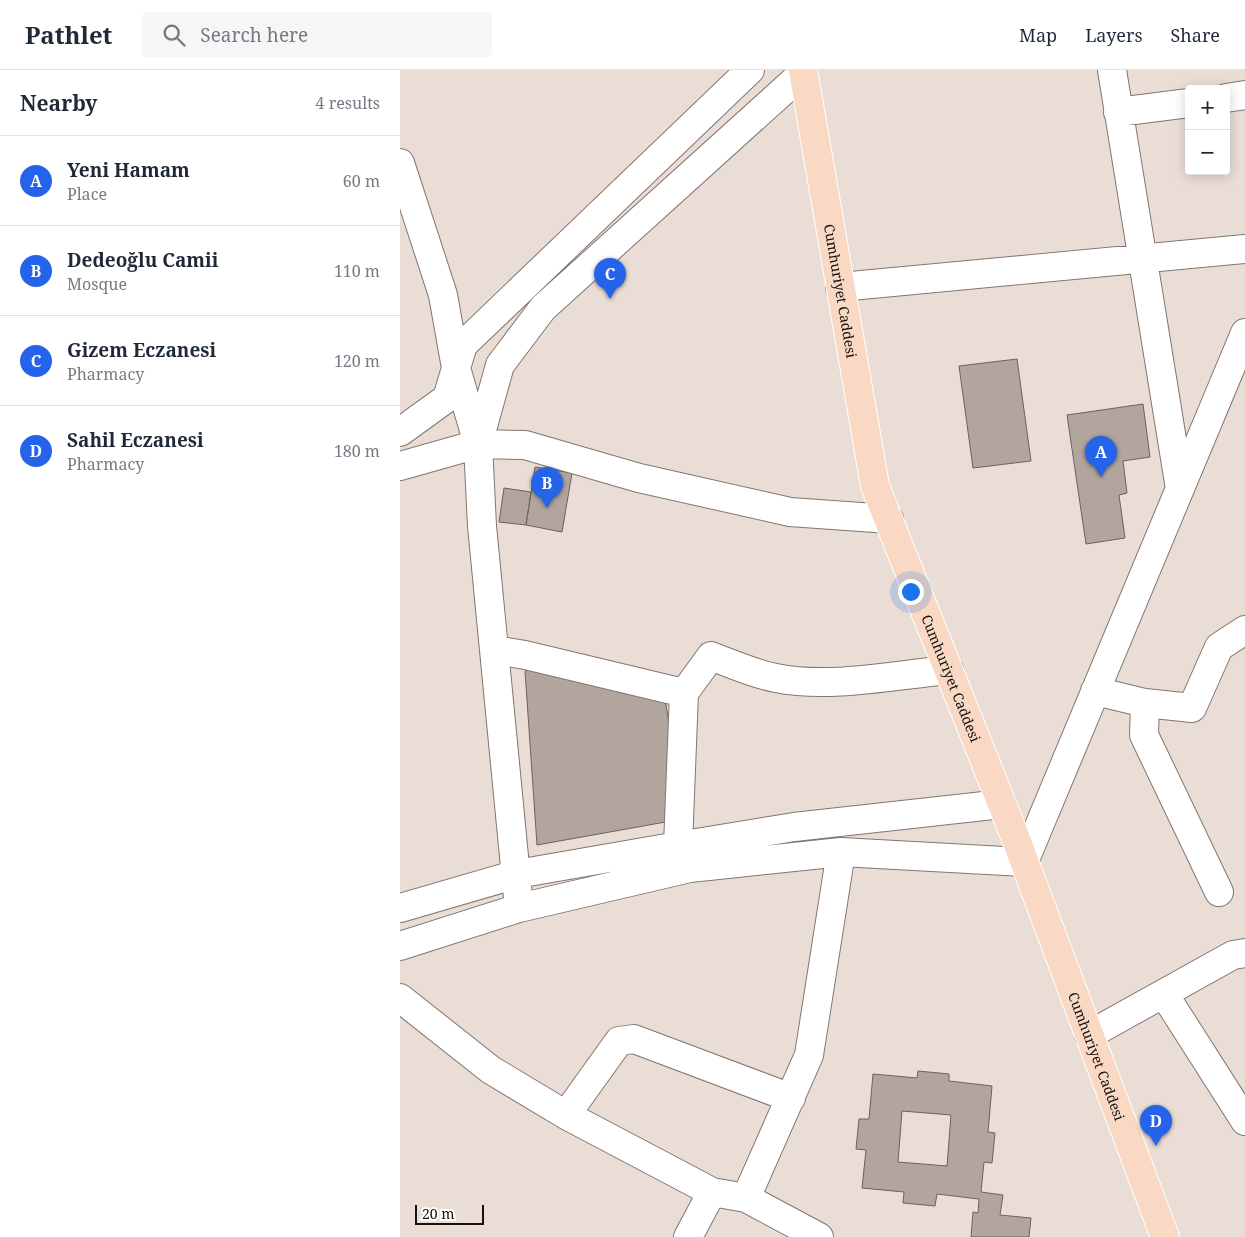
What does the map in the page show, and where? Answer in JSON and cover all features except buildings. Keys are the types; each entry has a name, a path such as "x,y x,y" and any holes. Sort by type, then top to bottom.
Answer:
{"main road":[{"name":"Cumhuriyet Caddesi","path":"803,72 875,486 1002,804 1164,1237"}],"street":[{"path":"400,432 447,398 463,344 750,70"},
{"path":"1112,70 1180,489"},
{"path":"478,444 500,365 543,308 803,72"},
{"path":"1230,97 1245,95"},
{"path":"1118,112 1185,104"},
{"path":"400,163 407,207 443,295 456,368 478,444 482,526 519,908"},
{"path":"840,287 1245,249"},
{"path":"400,946 519,908 690,868 841,852 1024,862 1180,489 1233,389 1245,333"},
{"path":"400,466 478,444 524,445 639,478 790,512 889,520"},
{"path":"1095,691 1145,702 1192,708 1219,647 1245,630"},
{"path":"495,650 524,655 684,693"},
{"path":"678,846 684,693 710,656 775,678 799,681 821,682 948,670"},
{"path":"1145,702 1144,735 1219,892"},
{"path":"400,908 517,874 678,846 794,827 1002,804"},
{"path":"746,1198 792,1098 809,1055 841,852"},
{"path":"1089,1035 1233,956 1245,953"},
{"path":"1164,994 1245,1121"},
{"path":"400,998 491,1070 566,1115 712,1192 746,1198 819,1237"},
{"path":"566,1115 619,1041 634,1038 792,1098"},
{"path":"688,1237 712,1192"}],"place":[{"name":"Gizem Eczanesi","path":"610,299"},
{"name":"Yeni Hamam","path":"1101,477"},
{"name":"Dedeoğlu Camii","path":"547,508"},
{"name":"Sahil Eczanesi","path":"1156,1146"}]}
